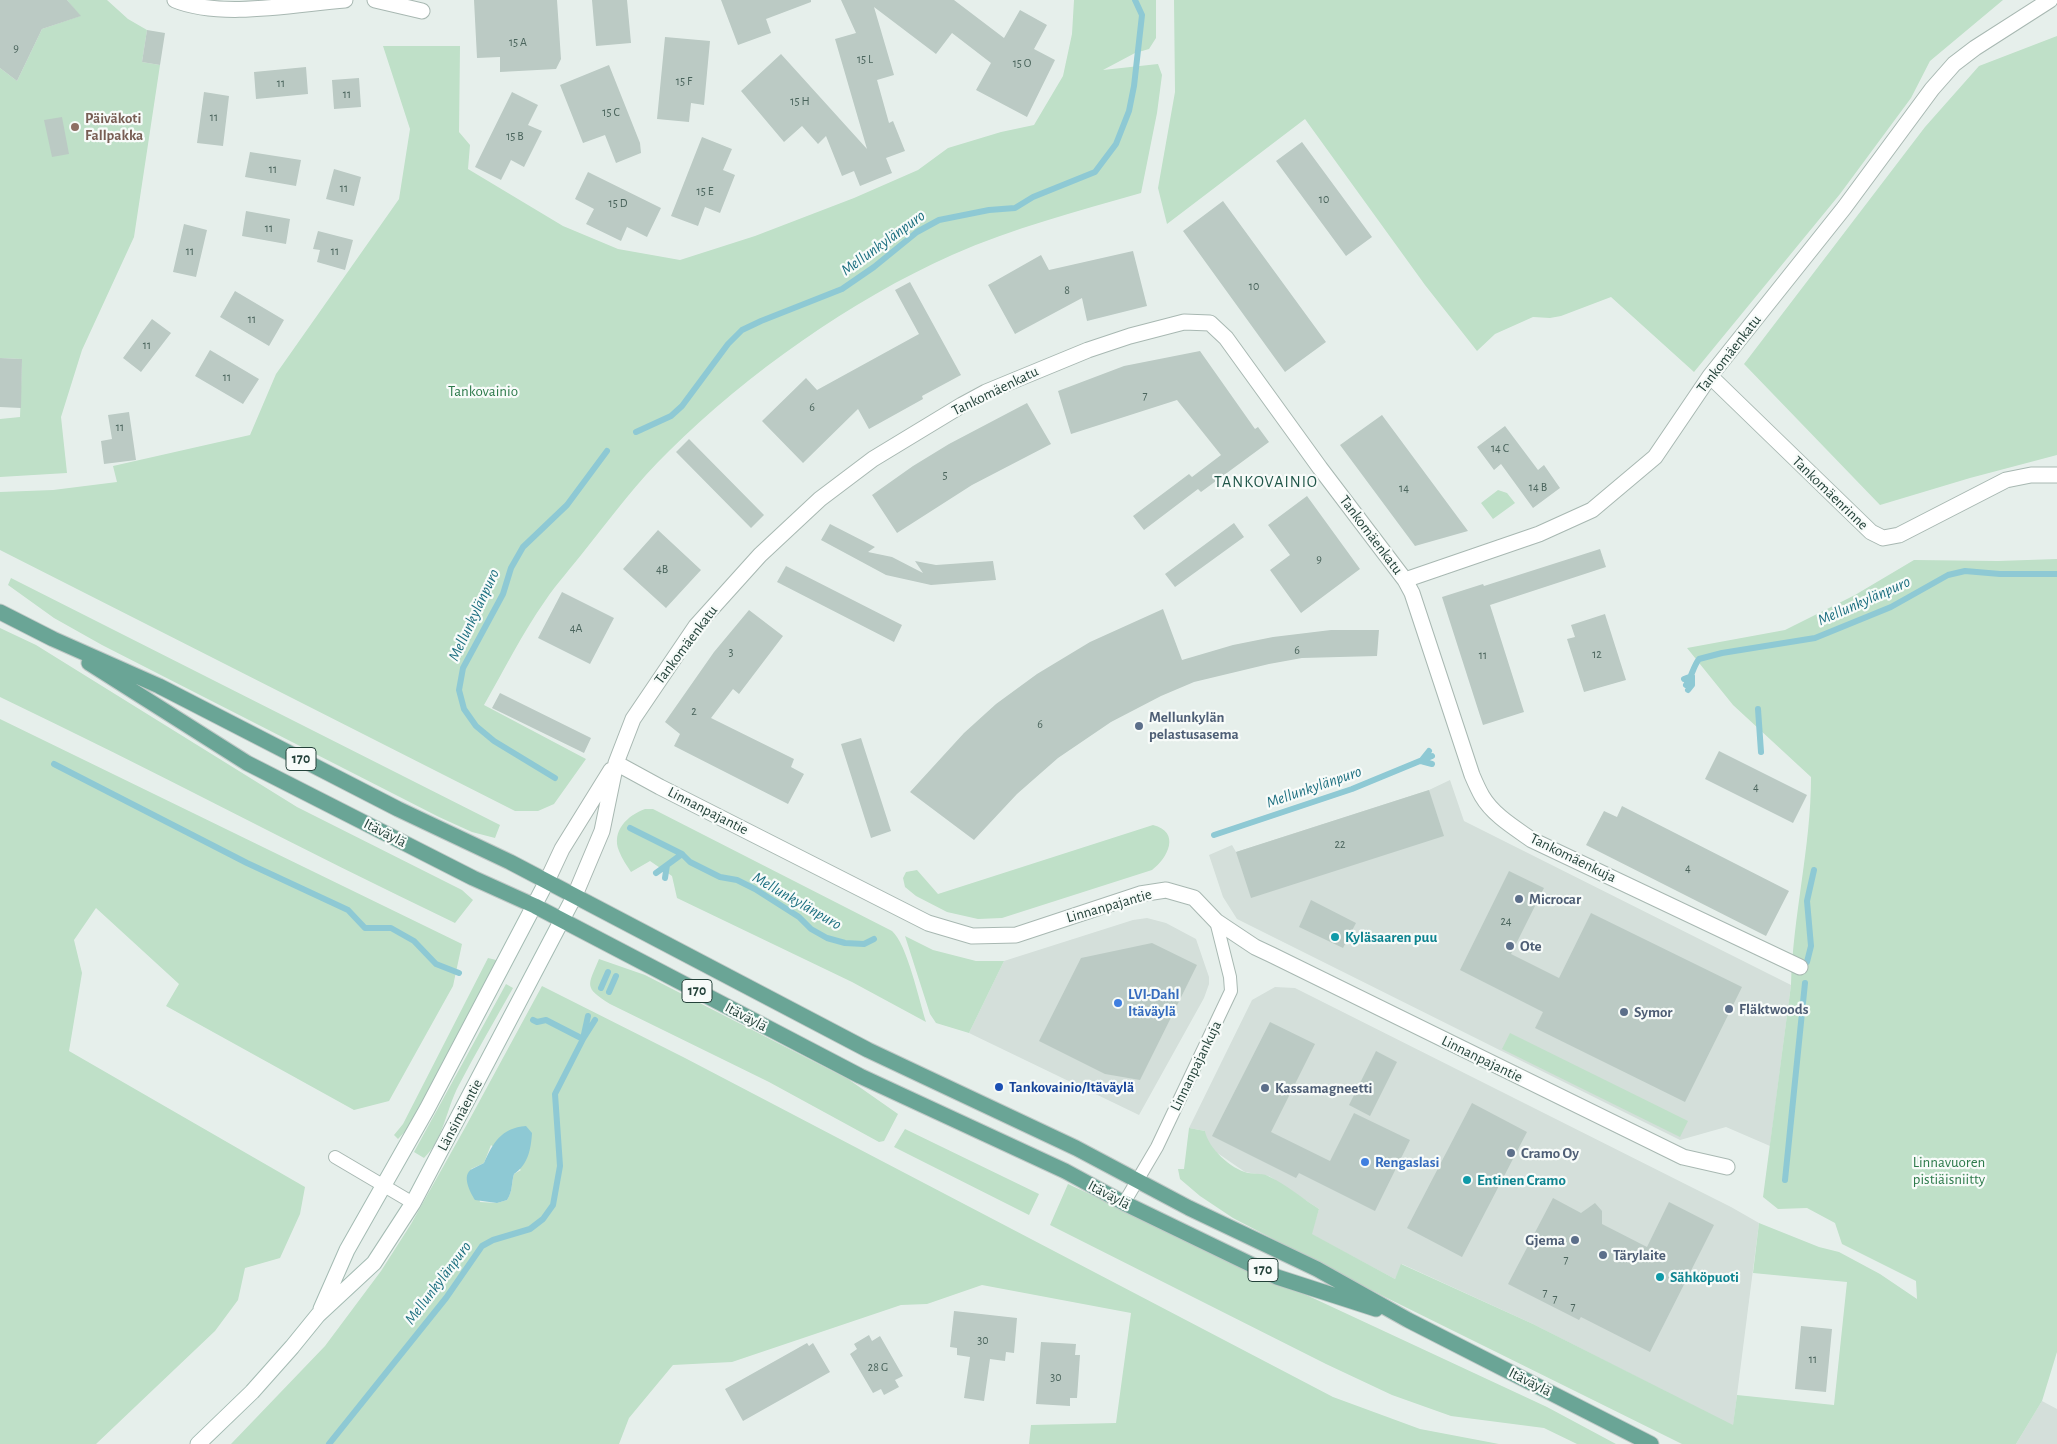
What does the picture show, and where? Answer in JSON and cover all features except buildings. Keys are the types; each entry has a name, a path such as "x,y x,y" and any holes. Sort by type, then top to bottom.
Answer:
{"main road":[{"name":"Itäväylä","path":"0,612 53,639 159,686 398,810 510,862 868,1050 1076,1148 1189,1208 1317,1269 1408,1320 1651,1444"},
{"name":"Itäväylä","path":"53,639 150,703 247,763 534,906 860,1076 1065,1171 1124,1203 1277,1277 1408,1320"}],"street":[{"path":"175,0 204,9 229,10 344,0"},
{"path":"375,0 422,11"},
{"name":"Tankomäenkatu","path":"547,881 562,849 616,763 634,719 696,626 760,555 820,499 874,459 986,392 1088,350 1184,322 1210,323 1226,338 1320,468 1405,580 1539,534 1592,510 1654,457 1710,376 1844,208 1936,84 1954,64 1974,48 2050,0"},
{"name":"Tankomäenrinne","path":"1710,376 1871,532 1883,538 1899,535 2006,480 2031,475 2057,474"},
{"name":"Tankomäenkuja","path":"1405,580 1412,593 1472,775 1482,797 1500,817 1532,840 1800,967"},
{"name":"Tankomäenkatu","path":"575,895 602,831 616,763"},
{"name":"Linnanpajantie","path":"616,763 920,919 972,936 1016,934 1140,894 1166,890 1194,898 1216,921 1272,955 1682,1157 1727,1167"},
{"name":"Länsimäentie","path":"318,1315 347,1250 385,1186 547,881"},
{"name":"Länsimäentie","path":"198,1444 252,1392 318,1315 374,1263 413,1203 575,895"}],"lane":[{"name":"Linnanpajankuja","path":"1124,1203 1158,1147 1231,991 1230,978 1216,921"},
{"path":"335,1157 413,1203"}],"shaded area":[{"path":"1450,780 1464,821 1791,985 1770,1146 1726,1127 1680,1140 1237,919 1223,897 1209,855 1232,845 1236,852 1429,790"},
{"path":"1147,918 1166,923 1196,939 1209,977 1209,984 1204,998 1139,1115 969,1033 1004,961 1133,920"},
{"path":"1275,987 1295,988 1731,1207 1759,1223 1733,1426 1533,1324 1402,1264 1395,1279 1311,1234 1319,1209 1269,1176 1245,1172 1213,1150 1206,1140 1205,1131 1189,1128 1252,1000"},
{"path":"2042,1401 2057,1409 2057,1444 2016,1444"}],"green space":[{"name":"Päiväkoti Fallpakka","path":"67,0 107,0 128,19 147,30 142,62 160,65 134,237 82,350 61,417 67,473 0,477 0,419 20,417 22,359 0,358 0,68 17,81 42,29 80,16"},
{"name":"Tankovainio","path":"1074,0 1156,0 1156,38 1149,49 1135,53 1103,70 1158,64 1162,75 1157,113 1141,193 998,236 914,273 876,294 839,316 767,367 732,394 658,462 550,594 521,639 484,705 586,759 554,804 538,811 515,811 0,550 0,492 53,490 117,482 113,466 250,435 276,374 399,199 410,129 383,46 460,46 459,132 470,145 468,169 563,226 618,249 680,260 755,236 854,198 918,170 948,148 1001,132 1034,125 1063,76 1072,34"},
{"path":"1174,0 2003,0 1930,61 1911,98 1840,194 1694,372 1611,297 1561,316 1550,318 1533,317 1495,334 1477,351 1425,285 1305,119 1167,224 1158,188 1175,92"},
{"path":"2057,36 2057,455 1970,478 1880,505 1744,364 1925,127 1979,66"},
{"path":"1498,490 1507,493 1515,503 1493,519 1481,503"},
{"name":"Linnavuoren pistiäisniitty","path":"2057,559 2057,1352 2042,1401 2016,1444 1682,1444 1383,1296 1233,1218 1200,1196 1180,1179 1178,1169 1184,1169 1189,1128 1205,1131 1215,1151 1235,1167 1248,1173 1268,1176 1319,1209 1312,1234 1395,1279 1401,1264 1533,1324 1733,1425 1737,1395 1834,1405 1847,1282 1753,1273 1759,1223 1819,1247 1839,1252 1880,1274 1917,1299 1916,1281 1842,1244 1835,1223 1807,1208 1778,1209 1763,1197 1791,985 1792,959 1808,829 1811,777 1733,705 1687,648 1785,630 1855,595 1914,560 1998,561"},
{"path":"11,578 500,825 495,838 472,832 439,817 102,645 54,618 8,585"},
{"path":"0,628 36,645 297,807 462,890 473,900 455,923 0,697"},
{"path":"0,719 462,944 453,986 389,1101 354,1110 166,1006 179,984 96,908 74,940 82,973 69,1051 305,1187 300,1214 280,1258 245,1268 238,1300 215,1331 96,1444 0,1444"},
{"path":"645,809 653,809 892,931 908,960 926,1022 852,982 677,898 672,876 650,861 631,872 619,851 617,837 627,820"},
{"path":"1153,825 1162,828 1167,833 1169,846 1163,859 1152,870 1002,918 978,919 947,912 916,896 905,887 903,878 906,872 917,870 938,894"},
{"path":"905,936 933,950 976,961 1004,961 969,1033 936,1023 930,1014"},
{"path":"488,958 496,960 492,973 412,1124 398,1139 394,1135 403,1124"},
{"path":"599,959 645,975 848,1079 898,1114 884,1141 879,1142 769,1082 610,1004 595,994 590,985"},
{"path":"506,984 513,988 459,1085 436,1142 424,1158 414,1152"},
{"path":"542,986 685,1058 1333,1397 1420,1429 1499,1444 1029,1444 1031,1425 1116,1423 1131,1313 982,1285 927,1304 901,1305 732,1362 673,1365 629,1418 619,1444 231,1444 325,1346 381,1271 411,1224","holes":["491,1145 521,1170 514,1174 507,1200 497,1203 480,1202 471,1169 484,1163"]},
{"path":"1510,1033 1688,1121 1680,1137 1502,1049"},
{"path":"905,1129 1039,1194 1029,1215 894,1147"},
{"path":"1068,1184 1547,1407 1616,1444 1577,1444 1544,1428 1451,1416 1392,1395 1326,1364 1050,1225"}],"water":[{"path":"526,1126 532,1133 530,1151 523,1166 514,1174 507,1200 497,1203 475,1200 468,1184 467,1175 469,1172 484,1163 495,1143 504,1133 517,1127"}],"waterway":[{"name":"Mellunkylänpuro","path":"636,432 671,416 682,406 728,344 742,330 842,289 874,267 917,232 939,220 989,210 1015,208 1033,197 1095,172 1116,144 1129,111 1134,86 1142,15 1135,0"},
{"name":"Mellunkylänpuro","path":"555,778 494,741 476,726 464,709 459,690 463,668 503,594 511,568 523,547 567,505 607,451"},
{"name":"Mellunkylänpuro","path":"1686,685 1699,659 1722,653 1815,638 1891,607 1948,575 1965,571 2000,574 2057,574"},
{"name":"Mellunkylänpuro","path":"1684,679 1692,676 1692,685 1688,690"},
{"path":"1758,709 1761,752"},
{"name":"Mellunkylänpuro","path":"1429,751 1421,761 1432,764"},
{"name":"Mellunkylänpuro","path":"1214,835 1352,789 1432,756"},
{"path":"54,764 247,863 348,910 365,928 391,928 414,941 436,964 459,973"},
{"name":"Mellunkylänpuro","path":"630,828 682,854"},
{"name":"Mellunkylänpuro","path":"665,878 667,865 682,854 690,862 720,877 737,880 755,889 799,917 811,929 827,938 845,943 864,944 874,939"},
{"name":"Mellunkylänpuro","path":"656,873 667,865"},
{"path":"1807,962 1811,946 1807,901 1814,870"},
{"name":"Mellunkylänpuro","path":"601,988 608,972"},
{"name":"Mellunkylänpuro","path":"609,992 616,976"},
{"path":"1785,1180 1805,983"},
{"path":"533,1020 537,1022 546,1020 583,1039 588,1016"},
{"name":"Mellunkylänpuro","path":"329,1444 446,1298 482,1246 493,1240 530,1229 543,1219 553,1205 560,1166 555,1094 583,1039 595,1020"}],"place":[{"name":"Päiväkoti Fallpakka","path":"75,127"},
{"name":"Mellunkylän pelastusasema","path":"1139,726"},
{"name":"Microcar","path":"1519,899"},
{"name":"Kyläsaaren puu","path":"1335,937"},
{"name":"Ote","path":"1510,946"},
{"name":"LVI-Dahl Itäväylä","path":"1118,1003"},
{"name":"Fläktwoods","path":"1729,1009"},
{"name":"Symor","path":"1624,1012"},
{"name":"Tankovainio/Itäväylä","path":"999,1087"},
{"name":"Kassamagneetti","path":"1265,1088"},
{"name":"Cramo Oy","path":"1511,1153"},
{"name":"Rengaslasi","path":"1365,1162"},
{"name":"Entinen Cramo","path":"1467,1180"},
{"name":"Gjema","path":"1575,1240"},
{"name":"Tärylaite","path":"1603,1255"},
{"name":"Sähköpuoti","path":"1660,1277"}],"district":[{"name":"TANKOVAINIO","path":"1266,482"}]}
